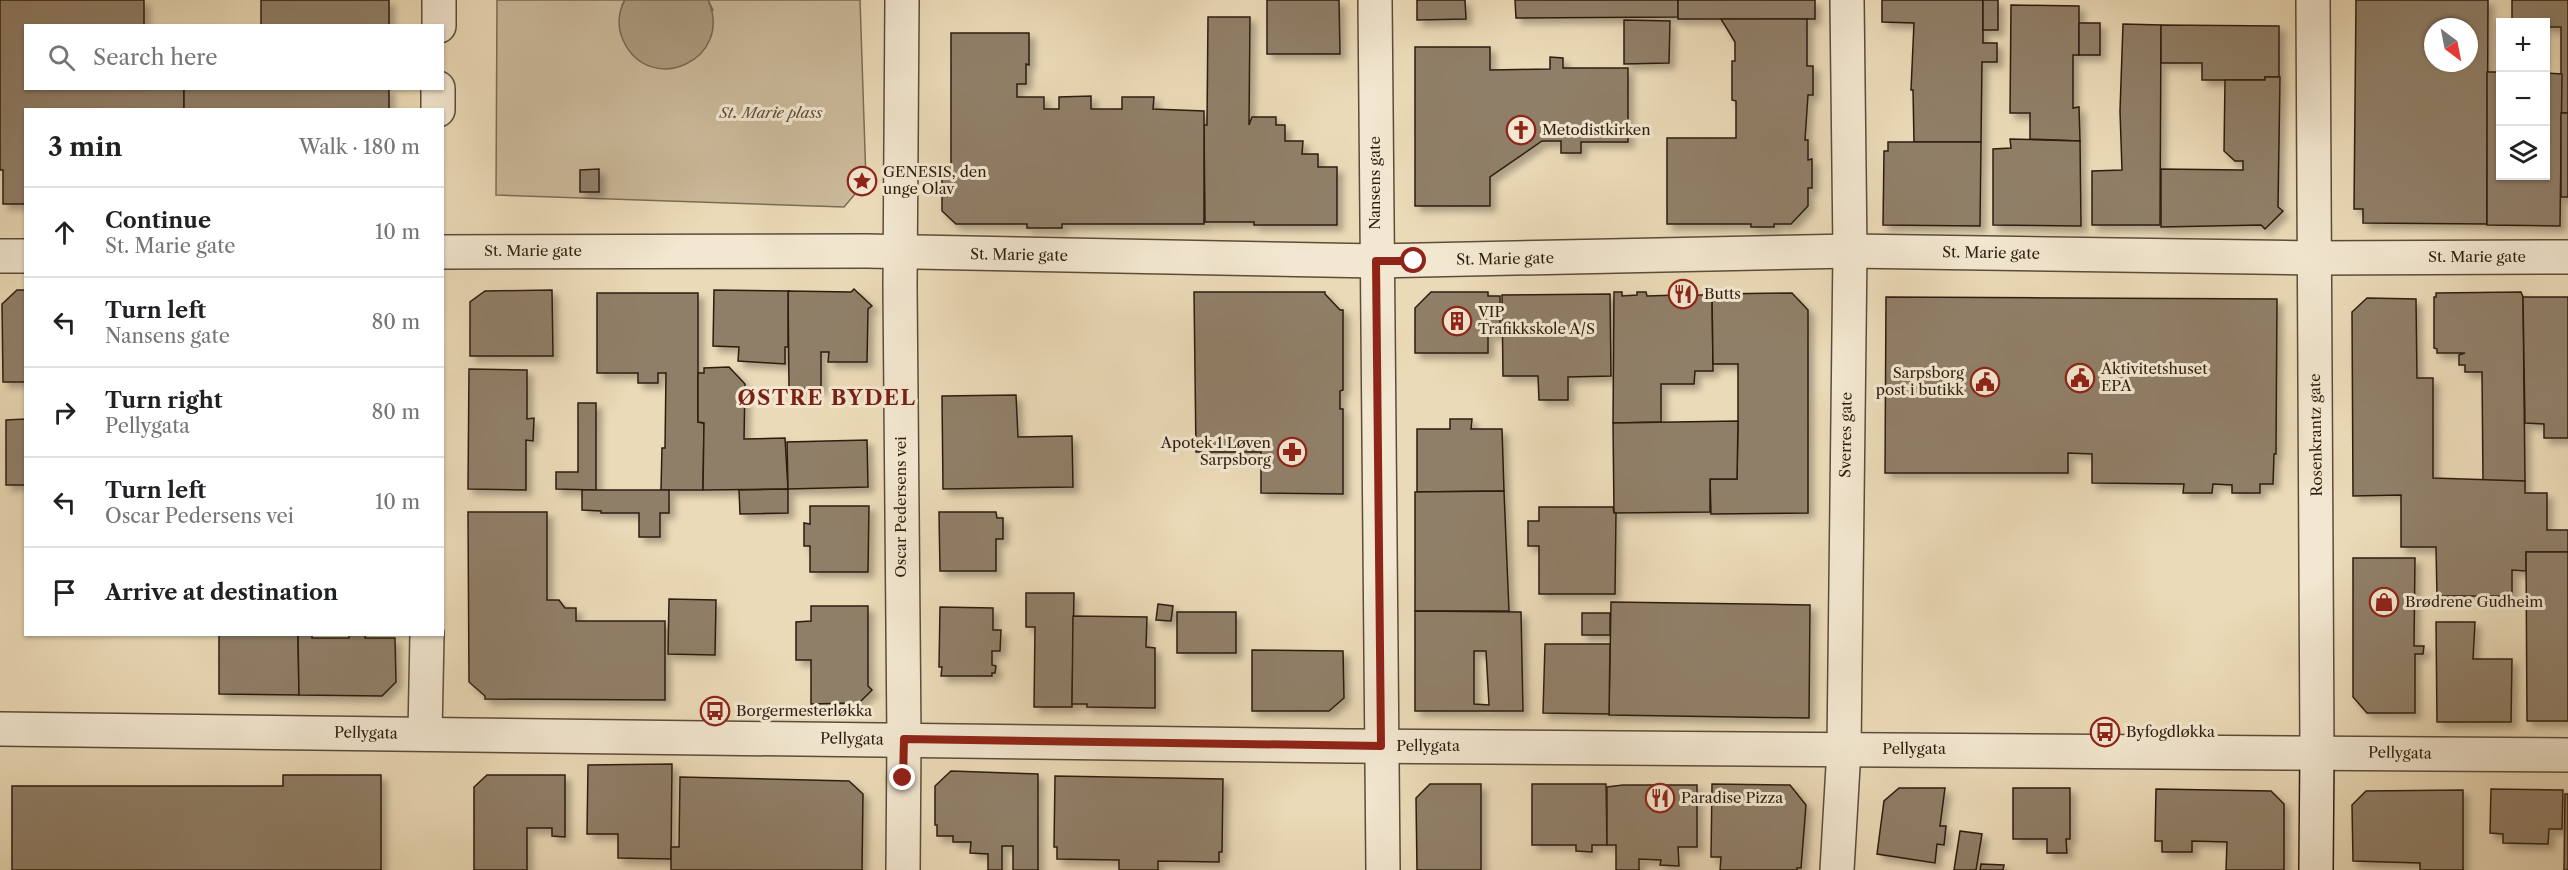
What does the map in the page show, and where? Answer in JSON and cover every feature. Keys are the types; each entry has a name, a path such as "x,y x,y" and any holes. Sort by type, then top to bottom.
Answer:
{"street":[{"path":"439,0 439,24"},
{"name":"Oscar Pedersens vei","path":"902,0 900,254 903,870"},
{"name":"Nansens gate","path":"1375,0 1383,870"},
{"name":"Sverres gate","path":"1838,870 1844,748 1850,251 1847,0"},
{"name":"Rosenkrantz gate","path":"2313,0 2313,258 2317,510 2316,870"},
{"path":"438,90 438,108"},
{"name":"St. Marie gate","path":"444,252 831,251 1376,261 1850,251 2313,258 2568,257"},
{"path":"0,256 24,256"},
{"path":"425,734 427,636"},
{"name":"Pellygata","path":"0,729 1381,746 2568,754"}],"green space":[{"name":"St. Marie plass","path":"497,0 625,0 622,5 713,10 708,0 860,0 866,181 844,207 496,195"}],"shaded area":[{"path":"625,0 708,0 713,21 710,40 700,54 685,64 668,69 651,67 635,57 623,40 619,20"}],"building":[{"path":"0,0 144,0 144,24 24,24 24,90 184,90 184,108 24,108 24,204 3,204 3,170 0,170"},
{"path":"261,0 389,0 389,24 261,24"},
{"path":"1267,0 1339,0 1340,54 1267,54"},
{"path":"1417,0 1465,0 1466,19 1417,20"},
{"path":"1515,0 1678,0 1678,17 1516,18"},
{"path":"1678,0 1815,0 1815,19 1678,19"},
{"path":"1882,0 1983,0 1983,43 1997,43 1997,62 1982,62 1981,142 1914,142 1913,90 1911,90 1914,23 1882,22"},
{"path":"1983,0 1998,0 1998,30 1983,30"},
{"path":"2356,0 2488,0 2487,224 2363,223 2363,209 2354,209"},
{"path":"2512,0 2568,0 2568,113 2561,113 2561,27 2550,27 2550,18 2512,18"},
{"path":"2011,5 2079,6 2079,55 2073,55 2073,108 2079,107 2080,141 2030,139 2030,113 2010,113"},
{"path":"1208,17 1250,17 1249,125 1252,117 1276,117 1276,125 1285,125 1285,141 1303,141 1302,154 1318,154 1318,167 1337,167 1337,225 1254,225 1254,222 1205,222 1204,125 1207,125"},
{"path":"1721,19 1807,19 1807,66 1813,66 1813,95 1808,95 1805,140 1808,140 1808,160 1812,159 1812,188 1808,188 1808,206 1791,224 1751,227 1751,224 1667,224 1667,138 1736,138 1736,101 1732,100 1732,61 1735,61 1735,42"},
{"path":"1624,20 1670,21 1669,63 1624,64"},
{"path":"2079,23 2100,23 2100,55 2079,55"},
{"path":"2123,24 2161,25 2160,225 2092,225 2092,171 2122,170 2120,111"},
{"path":"2161,25 2279,26 2279,77 2265,77 2265,80 2202,80 2202,63 2161,63"},
{"path":"951,33 1029,33 1029,65 1026,64 1026,84 1017,84 1017,97 1044,97 1044,109 1059,109 1059,97 1091,96 1091,109 1122,109 1122,97 1154,97 1153,109 1204,111 1204,224 1062,224 1062,228 1027,228 1027,224 956,224 942,211 942,176 951,176"},
{"name":"Metodistkirken","path":"1415,47 1490,47 1490,70 1550,69 1550,57 1563,58 1563,68 1628,68 1628,142 1581,142 1581,153 1561,153 1561,141 1542,141 1490,177 1490,206 1415,206"},
{"path":"2487,72 2496,72 2496,180 2550,180 2550,73 2562,74 2560,226 2487,225"},
{"path":"2265,77 2280,77 2278,207 2283,211 2265,229 2261,225 2161,227 2161,169 2243,170 2243,161 2235,161 2224,151 2225,80 2265,80"},
{"path":"184,90 389,90 389,108 184,108"},
{"path":"2561,113 2568,113 2568,197 2561,197"},
{"path":"2010,139 2080,141 2081,226 1993,225 1993,149 2011,148"},
{"path":"1888,142 1981,142 1980,226 1883,225 1884,151 1888,151"},
{"path":"599,169 599,192 580,192 580,170"},
{"path":"854,289 872,306 868,309 867,362 828,362 829,352 821,352 821,389 789,388 788,291 851,292"},
{"path":"17,290 24,290 24,382 3,382 2,304"},
{"path":"552,290 553,356 470,356 470,302 485,291"},
{"path":"714,290 790,291 788,291 788,347 785,347 785,364 738,361 739,347 713,346"},
{"path":"1679,291 1689,291 1689,296 1712,294 1713,371 1695,371 1694,384 1661,384 1661,422 1613,423 1614,292 1622,292 1622,296 1646,292 1647,296 1679,295"},
{"path":"1194,292 1325,292 1340,310 1343,310 1343,390 1340,391 1340,409 1343,409 1343,494 1261,493 1261,452 1196,452"},
{"name":"VIP Trafikkskole A/S","path":"1431,292 1488,292 1488,296 1500,296 1500,334 1488,334 1488,353 1415,353 1415,308"},
{"path":"2521,292 2523,297 2525,481 2483,481 2482,372 2465,372 2465,365 2459,365 2459,355 2465,353 2437,353 2437,349 2434,348 2434,297 2436,293"},
{"path":"597,293 698,293 698,422 704,423 703,490 661,490 662,448 665,448 666,373 658,373 658,383 638,383 638,373 597,373"},
{"path":"1792,293 1808,310 1808,513 1711,514 1710,479 1737,479 1738,421 1738,364 1713,364 1712,294"},
{"path":"1610,294 1611,376 1568,377 1568,400 1539,400 1538,376 1503,376 1502,295"},
{"path":"1886,297 2277,299 2276,454 2274,454 2273,484 2260,484 2260,493 2232,493 2232,485 2213,484 2212,493 2183,493 2184,484 2092,483 2092,454 2068,453 2068,473 1885,473"},
{"path":"2523,297 2568,297 2568,438 2544,438 2544,424 2525,423"},
{"path":"2367,298 2416,299 2417,378 2433,378 2433,478 2525,481 2525,493 2547,493 2547,530 2568,530 2568,552 2526,552 2526,571 2512,570 2512,596 2437,596 2436,547 2401,547 2401,495 2353,496 2352,312"},
{"path":"729,367 745,384 744,439 785,438 788,489 703,490 704,423 698,422 698,373 704,373 704,368"},
{"path":"469,369 527,370 527,419 534,418 533,441 526,440 526,490 468,489"},
{"path":"1016,395 1018,437 1072,436 1073,487 943,489 942,396"},
{"path":"578,403 596,403 596,490 556,489 556,472 578,472"},
{"path":"24,419 24,485 6,485 6,420"},
{"path":"1450,419 1472,419 1471,429 1502,429 1504,491 1417,492 1417,429 1450,429"},
{"path":"1738,421 1737,479 1710,479 1710,512 1614,513 1613,423"},
{"path":"867,440 868,487 788,489 787,442"},
{"path":"788,489 788,513 740,514 739,490"},
{"path":"582,490 669,490 669,513 660,513 660,537 639,537 639,513 601,513 601,511 582,510"},
{"path":"1504,491 1509,611 1415,611 1415,492"},
{"path":"810,506 869,506 868,572 810,572 810,546 804,546 804,523 810,524"},
{"path":"1539,507 1613,507 1616,513 1615,594 1539,594 1539,546 1528,546 1528,521 1539,521"},
{"path":"468,512 547,512 547,600 559,600 565,608 576,608 576,621 665,621 665,700 485,699 485,696 469,682"},
{"path":"939,512 996,512 997,518 1003,518 1003,539 996,539 996,571 940,571"},
{"path":"2526,552 2568,552 2568,721 2527,721"},
{"name":"Brødrene Gudheim","path":"2353,558 2415,558 2414,646 2424,646 2423,654 2415,654 2415,713 2367,713 2353,697"},
{"path":"1026,593 1074,593 1072,707 1034,707 1035,627 1026,627"},
{"path":"669,599 716,600 715,655 668,654"},
{"path":"1611,602 1810,605 1809,718 1609,715"},
{"path":"1158,604 1173,606 1171,621 1156,620"},
{"path":"811,606 868,606 868,686 872,690 855,707 851,703 811,704 811,660 796,660 796,622 811,621"},
{"path":"940,607 993,608 993,630 1001,630 1000,651 992,651 992,665 996,666 992,676 941,676 942,667 939,667"},
{"path":"1415,611 1521,612 1523,711 1415,711","holes":["1474,651 1486,651 1489,705 1474,704"]},
{"path":"1177,612 1236,612 1236,653 1177,653"},
{"path":"1582,613 1610,613 1610,635 1582,635"},
{"path":"1073,616 1147,617 1146,647 1155,648 1155,708 1087,707 1087,704 1072,704"},
{"path":"2436,622 2475,622 2473,659 2512,659 2511,722 2437,722"},
{"path":"219,636 298,636 299,695 219,694"},
{"path":"298,636 395,638 396,682 382,696 299,695"},
{"path":"1545,644 1610,644 1609,714 1543,713"},
{"path":"1252,650 1343,651 1344,698 1329,711 1252,711"},
{"path":"672,764 671,859 618,858 618,834 587,834 588,765"},
{"path":"951,771 1038,774 1038,870 1013,870 1013,846 1002,846 1002,870 988,870 988,854 970,853 971,842 953,842 953,836 937,836 935,786"},
{"path":"283,775 381,775 381,870 12,870 12,786 283,786"},
{"path":"487,775 565,775 565,837 552,836 552,828 527,828 527,870 474,870 474,787"},
{"path":"1055,776 1223,779 1222,852 1219,852 1219,862 1158,861 1158,870 1119,870 1119,860 1057,859 1057,847 1054,847"},
{"path":"680,777 849,781 863,794 862,870 671,870 671,847 679,847"},
{"path":"1430,784 1481,784 1481,870 1417,870 1416,798"},
{"path":"1532,784 1606,784 1607,845 1592,845 1592,852 1576,851 1576,845 1532,845"},
{"path":"1712,784 1790,785 1806,805 1801,868 1797,870 1720,870 1721,857 1711,857"},
{"path":"1697,785 1697,847 1678,847 1679,866 1660,865 1661,860 1639,859 1639,870 1616,870 1616,845 1607,845 1607,787"},
{"path":"1899,788 1945,788 1940,826 1946,826 1944,845 1937,844 1935,863 1877,854 1884,801"},
{"path":"2013,788 2070,788 2070,839 2066,839 2067,853 2047,853 2047,839 2013,839"},
{"path":"2156,789 2271,791 2284,804 2284,870 2226,870 2227,842 2192,841 2192,852 2162,852 2162,841 2155,841"},
{"path":"2491,789 2563,790 2562,829 2549,829 2548,844 2503,843 2503,834 2490,833"},
{"path":"2463,790 2463,870 2420,870 2420,863 2353,861 2352,805 2366,791"},
{"path":"2565,794 2568,794 2568,870 2564,870"},
{"path":"1960,831 1982,834 1976,870 1954,870"},
{"path":"1981,864 2004,865 2003,870 1980,870"}],"place":[{"name":"Metodistkirken","path":"1521,130"},
{"name":"GENESIS, den unge Olav","path":"862,181"},
{"name":"Butts","path":"1683,294"},
{"name":"VIP Trafikkskole A/S","path":"1457,321"},
{"name":"Aktivitetshuset EPA","path":"2080,378"},
{"name":"Sarpsborg post i butikk","path":"1985,382"},
{"name":"Apotek 1 Løven Sarpsborg","path":"1292,452"},
{"name":"Brødrene Gudheim","path":"2384,602"},
{"name":"Borgermesterløkka","path":"715,711"},
{"name":"Byfogdløkka","path":"2105,732"},
{"name":"Paradise Pizza","path":"1660,798"}],"district":[{"name":"ØSTRE BYDEL","path":"827,398"}],"route":[{"path":"903,778 904,739 1381,746 1376,261 1414,261"}]}
